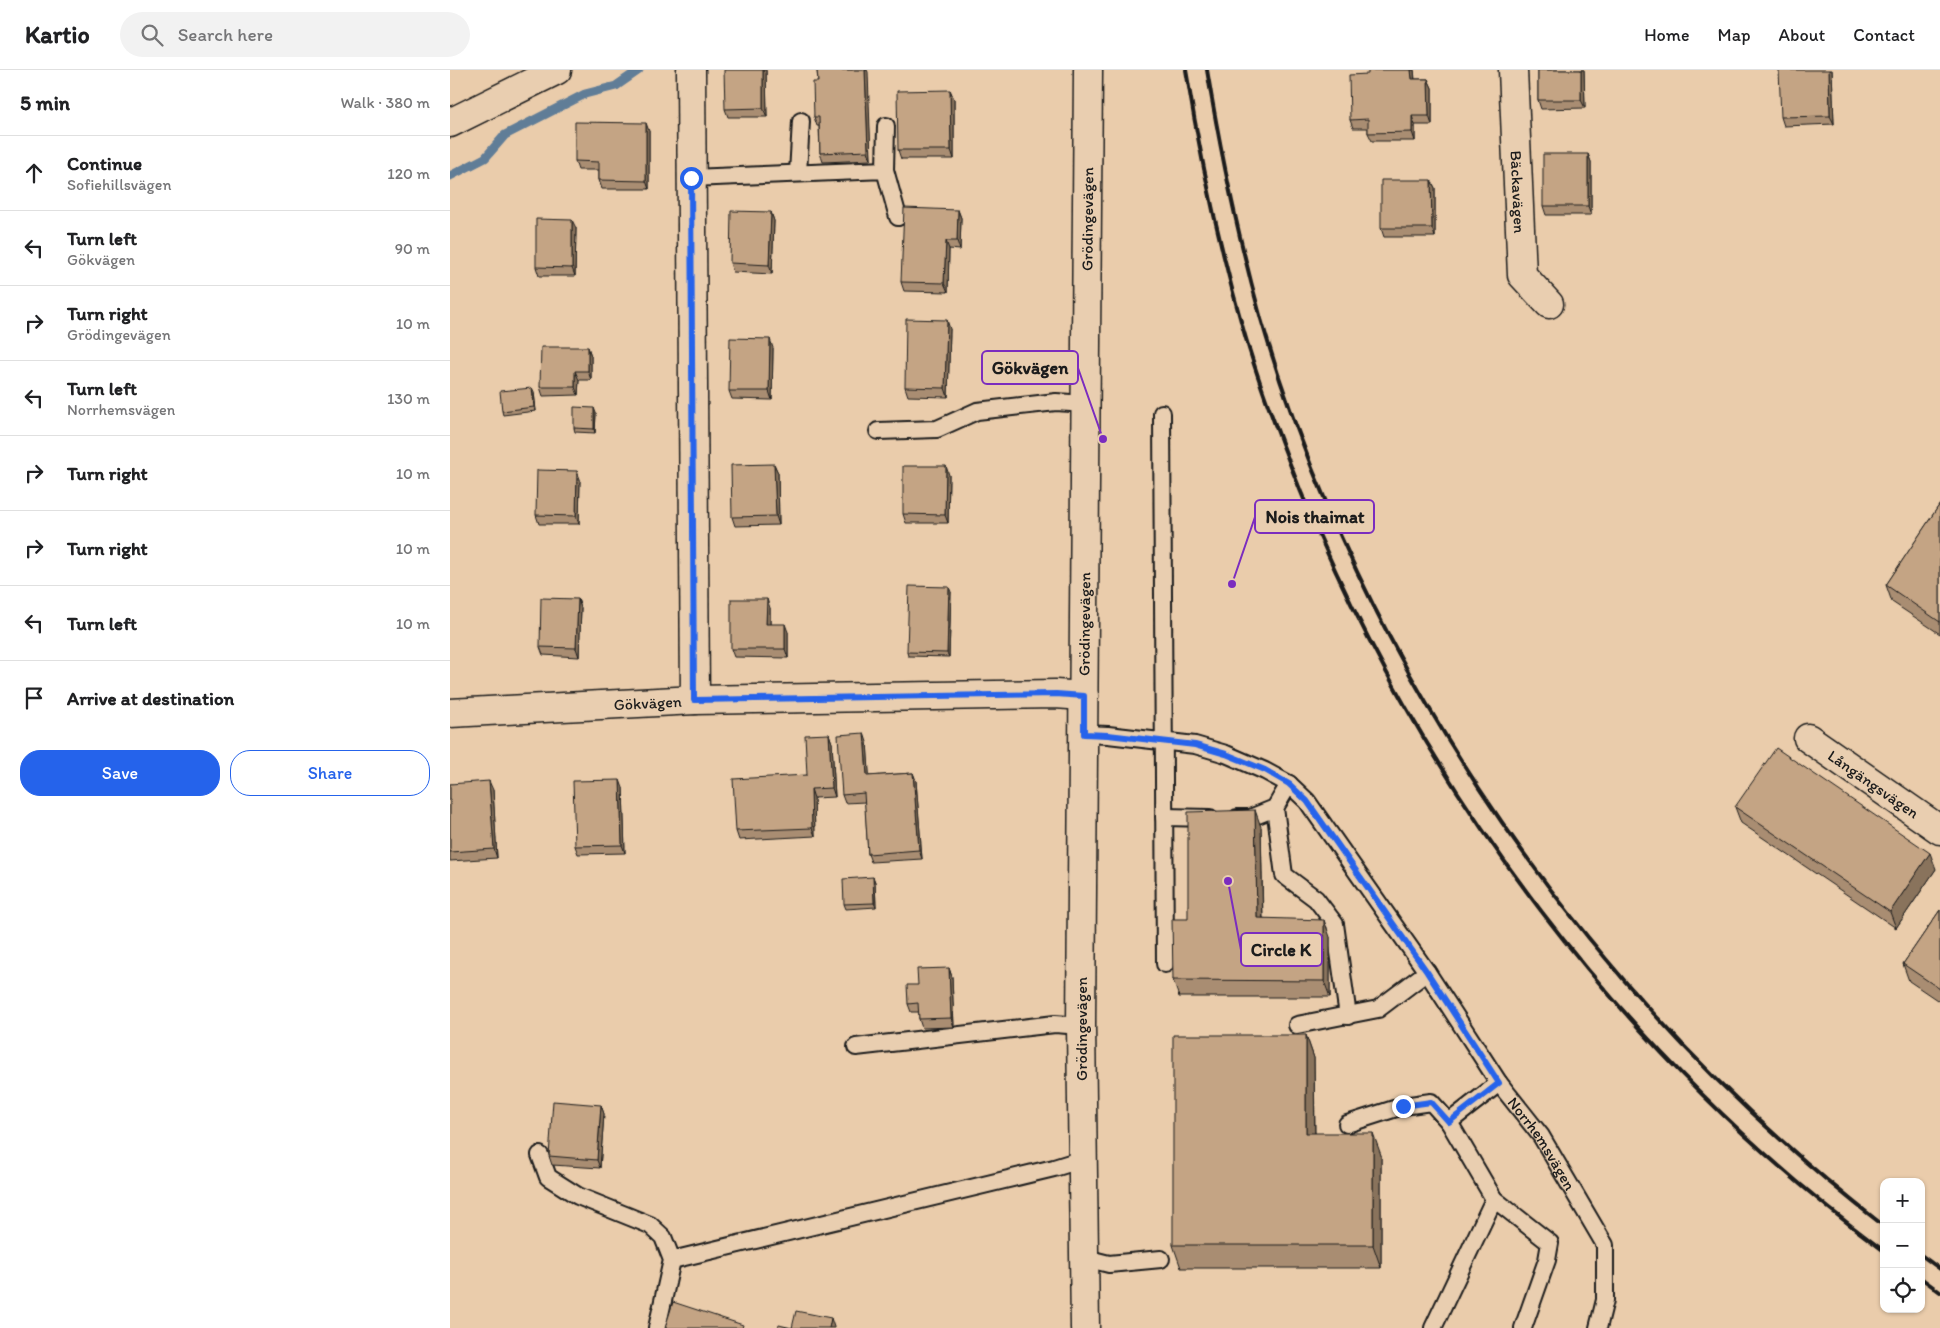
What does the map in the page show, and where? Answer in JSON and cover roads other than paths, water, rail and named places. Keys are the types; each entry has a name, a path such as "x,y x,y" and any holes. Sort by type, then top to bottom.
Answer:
{"street":[{"path":"450,123 556,70"},
{"path":"691,70 694,700"},
{"name":"Grödingevägen","path":"1085,1328 1081,1026 1088,70"},
{"name":"Bäckavägen","path":"1513,70 1522,275 1549,304"},
{"name":"Gökvägen","path":"450,713 694,700 1056,694 1084,696"},
{"name":"Långängsvägen","path":"1808,738 1940,830"}],"lane":[{"path":"798,173 801,121"},
{"path":"886,126 885,170 898,217"},
{"path":"691,178 885,170"},
{"path":"878,431 938,428 977,411 1056,402 1086,404"},
{"path":"1162,413 1165,964"},
{"name":"Norrhemsvägen","path":"1084,734 1195,745 1226,754 1265,770 1289,784 1307,801 1427,972 1499,1083 1540,1136 1606,1245 1605,1300 1598,1328"},
{"path":"1289,784 1275,808 1284,875 1316,899 1335,924 1348,1016"},
{"path":"1164,817 1250,818 1275,808"},
{"path":"1297,1025 1378,1009 1427,972"},
{"path":"856,1047 1055,1024 1081,1026"},
{"path":"1449,1122 1499,1083"},
{"path":"1347,1124 1403,1106 1431,1102 1449,1122 1494,1199 1550,1243 1547,1260 1523,1328"},
{"path":"540,1155 548,1177 578,1196 650,1225 663,1237 672,1260 657,1328"},
{"path":"672,1260 1045,1171 1083,1159"},
{"path":"1433,1328 1494,1199"},
{"path":"1085,1258 1110,1264 1161,1260"}],"waterway":[{"path":"450,176 485,158 505,135 585,94 616,86 639,70"}],"railway":[{"path":"1186,70 1217,230 1242,325 1262,388 1301,492 1350,602 1407,709 1471,812 1541,911 1618,1005 1701,1093 1790,1175 1880,1248"},
{"path":"1207,70 1231,195 1261,319 1306,451 1361,579 1426,703 1501,821 1585,933 1677,1039 1777,1136 1880,1223"},
{"path":"1925,1258 1940,1269"},
{"path":"1925,1281 1940,1292"}],"place":[{"name":"Gökvägen","path":"1103,439"},
{"name":"Nois thaimat","path":"1232,584"},
{"name":"Circle K","path":"1228,881"}]}
